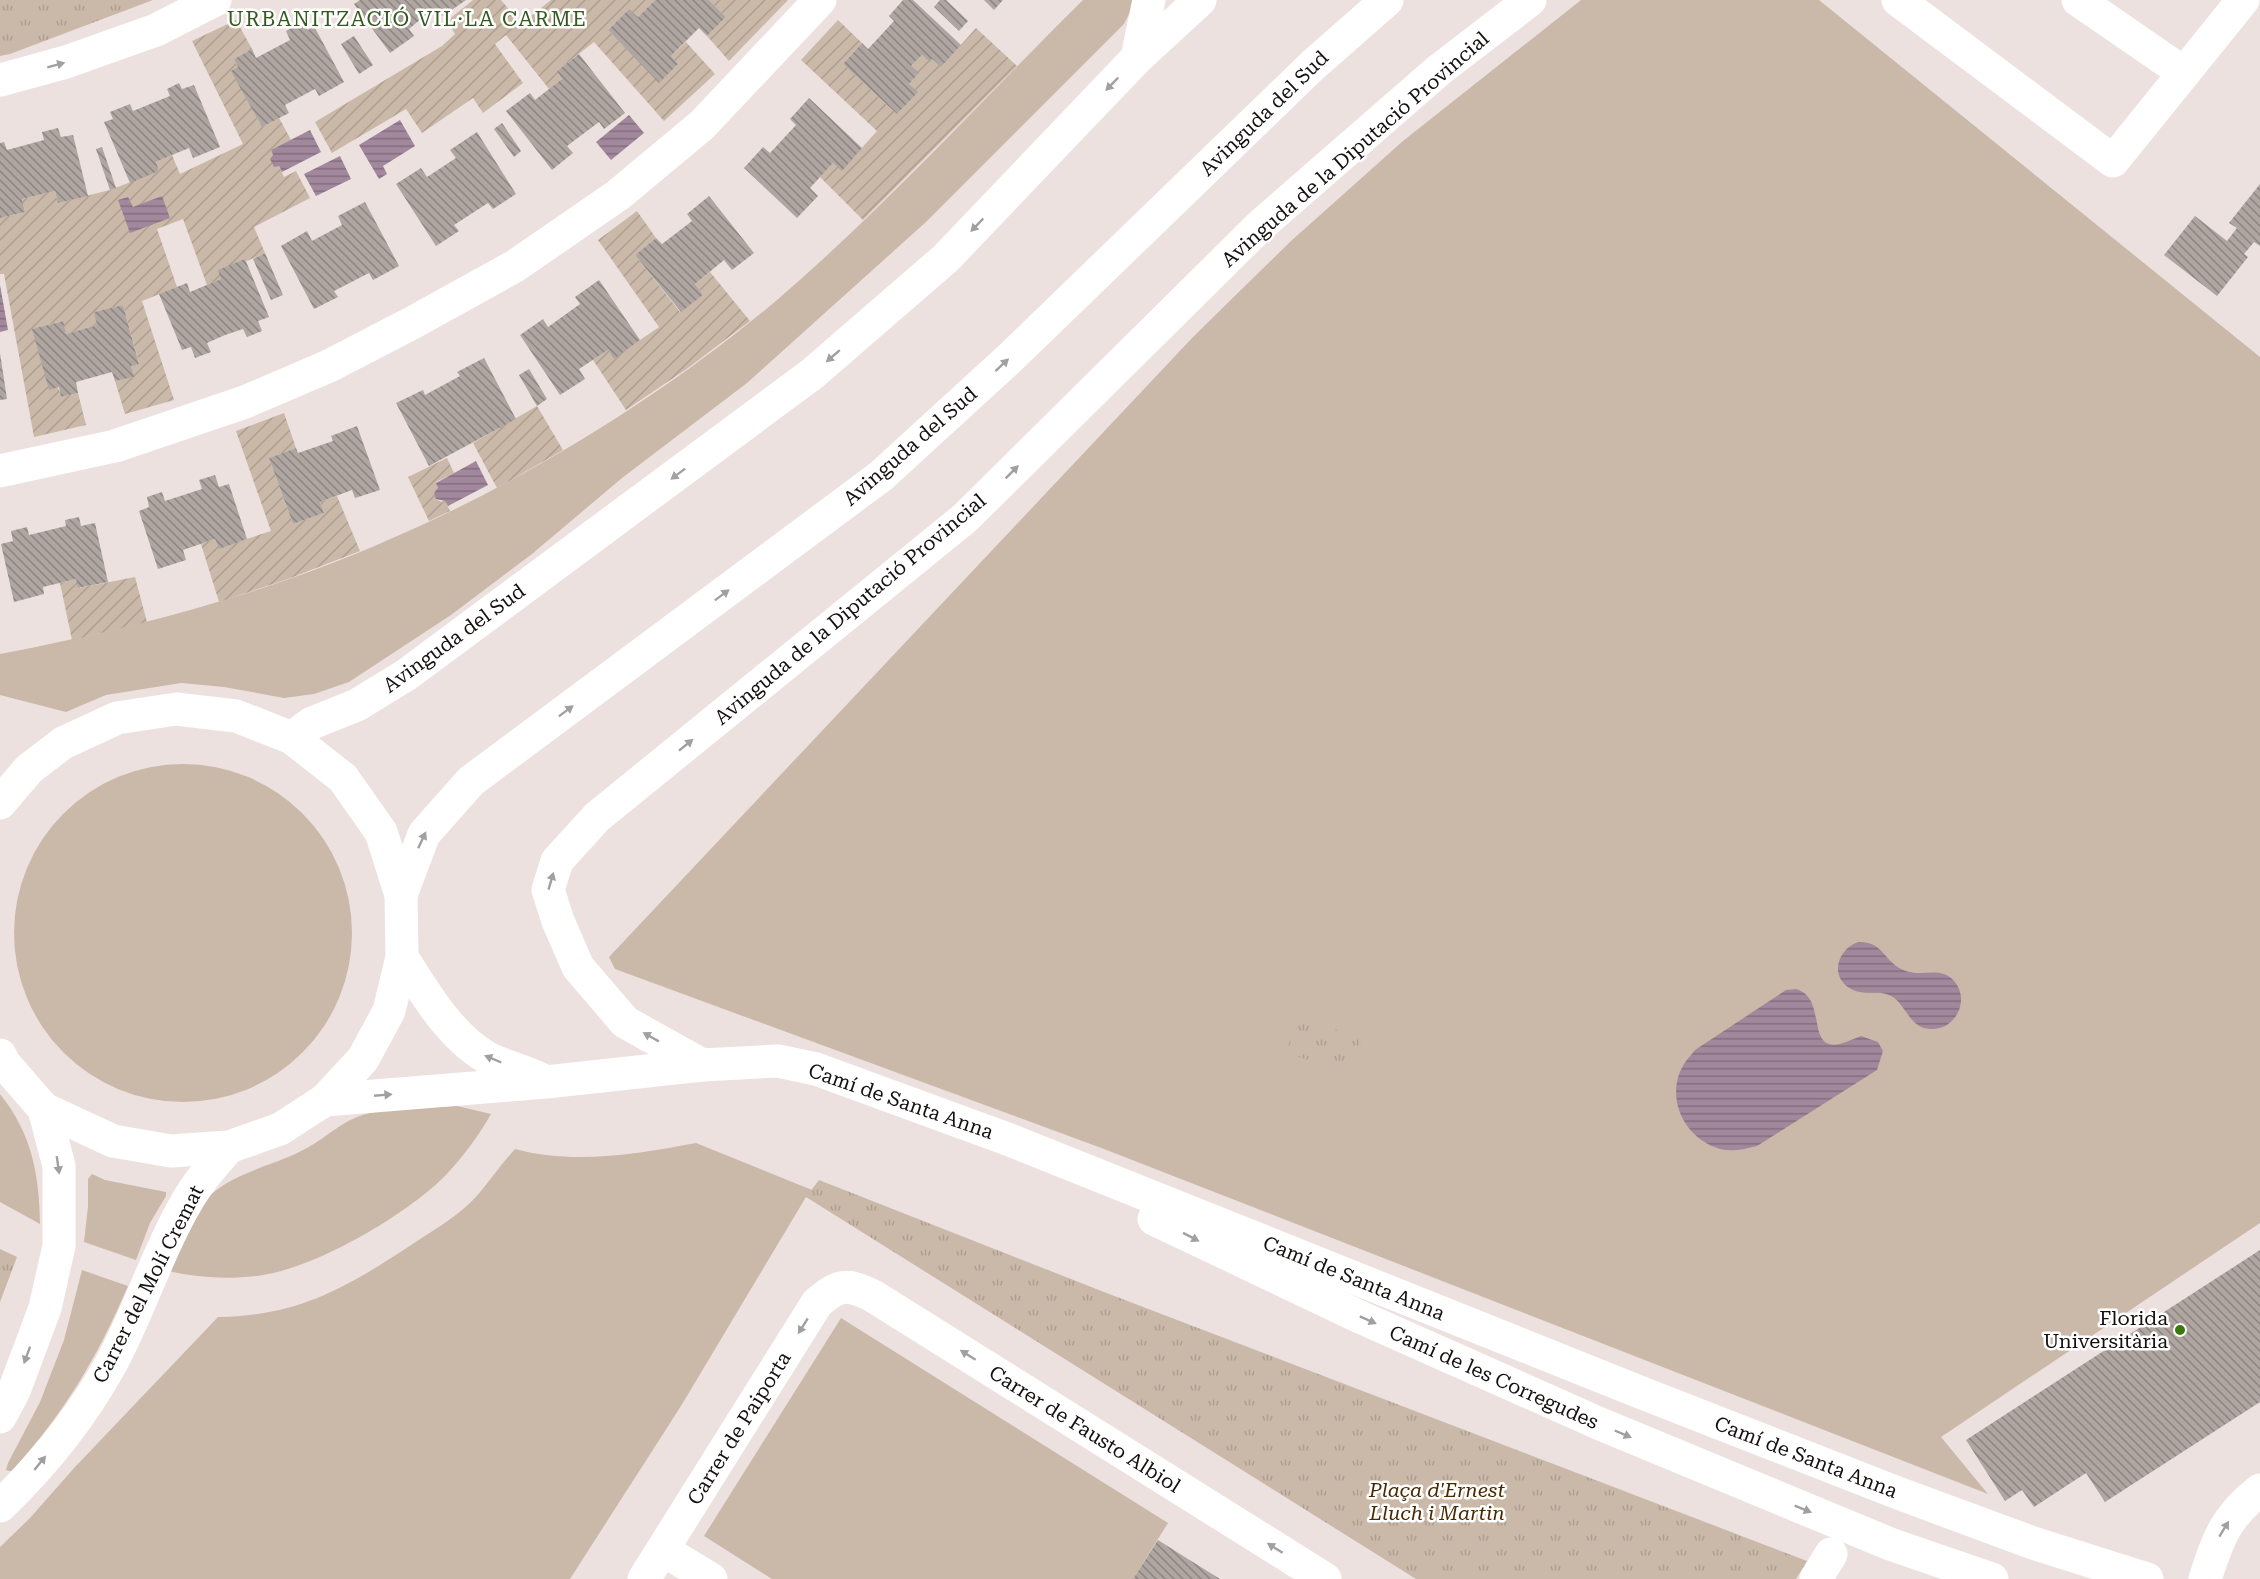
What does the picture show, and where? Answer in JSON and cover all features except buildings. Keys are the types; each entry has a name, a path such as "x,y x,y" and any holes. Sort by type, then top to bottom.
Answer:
{"street":[{"path":"0,80 66,62 156,30 214,0"},
{"path":"0,471 115,446 245,402 329,366 515,266 618,195 702,125 820,0"},
{"path":"1137,58 1149,0"},
{"name":"Avinguda del Sud","path":"292,738 312,723 357,705 406,675 812,374 946,258 1137,58 1200,0"},
{"name":"Avinguda del Sud","path":"401,895 424,834 471,781 881,476 1010,358 1313,64 1386,0"},
{"name":"Avinguda de la Diputació Provincial","path":"702,1065 625,1022 578,967 558,921 548,890 557,861 597,817 965,518 1261,225 1439,70 1530,0"},
{"path":"1898,0 2113,161 2243,0"},
{"path":"2078,0 2184,73"},
{"path":"0,802 29,769 63,743 117,718 176,709 236,716 292,738 343,778 381,832 401,895 402,957 389,1011 363,1059 325,1100 280,1129 229,1147 171,1151 113,1140 44,1109 4,1063 0,1055"},
{"path":"402,957 420,986 455,1031 486,1057 526,1071 546,1082"},
{"name":"Camí de Santa Anna","path":"325,1100 546,1082 702,1065 778,1061 816,1069 1010,1140 1626,1387 1898,1493 2033,1543 2147,1579"},
{"path":"0,1417 14,1391 45,1308 59,1246 59,1167 44,1109"},
{"name":"Camí de les Corregudes","path":"1010,1140 1110,1197 1371,1322 1598,1423 1779,1499 1890,1544 1992,1579"},
{"name":"Carrer del Molí Cremat","path":"0,1506 24,1482 76,1419 112,1362 185,1205 203,1177 229,1147"},
{"name":"Carrer de Paiporta","path":"644,1579 817,1304 829,1293 843,1286"},
{"name":"Carrer de Fausto Albiol","path":"843,1286 858,1288 873,1296 1325,1579"},
{"path":"2205,1579 2218,1539 2232,1516 2260,1490"},
{"path":"663,1550 711,1579"}],"green space":[{"path":"0,0 153,0 0,56"},
{"path":"473,0 501,0 521,24 551,0 655,0 638,17 629,9 608,30 659,82 678,64 671,56 686,42 715,74 664,121 594,42 557,71 562,79 549,89 506,35 495,44 523,83 483,113 473,98 422,133 406,109 332,153 315,122 442,46 455,34 447,21"},
{"path":"709,0 788,0 729,61 707,36 726,17"},
{"path":"1083,0 1136,0 1124,24 926,222 747,383 622,478 532,554 451,615 349,682 314,694 284,698 224,687 181,683 106,695 66,712 0,695 0,654 110,631 182,612 254,591 354,555 418,527 482,495 606,424 666,385 723,343 817,265 895,191"},
{"path":"1581,0 1819,0 2260,357 2260,1223 1941,1437 1988,1494 1104,1149 615,969 609,957 1193,337 1291,241 1403,141"},
{"path":"236,20 252,49 234,59 238,67 232,71 262,127 279,118 291,140 271,150 273,155 271,158 276,166 279,166 284,177 296,171 310,198 254,227 265,253 245,260 221,279 207,285 183,219 157,229 177,287 142,301 174,400 125,414 115,381 133,377 131,366 139,363 123,305 95,312 97,325 66,334 62,321 33,329 62,397 78,393 86,425 34,437 4,274 0,274 0,218 25,212 22,199 55,191 58,203 110,190 159,171 156,162 172,155 180,174 243,144 192,41"},
{"path":"838,20 862,43 843,64 897,114 917,92 909,84 919,73 911,66 922,55 930,61 932,59 941,67 976,28 1017,66 863,220 820,177 833,163 842,170 877,131 801,60"},
{"path":"637,211 656,238 635,255 680,312 703,295 695,284 710,272 750,321 688,368 626,410 593,360 608,350 614,358 659,327 598,240"},
{"path":"537,406 563,450 497,488 473,443"},
{"path":"284,413 296,448 269,458 293,524 324,513 320,502 337,496 360,551 288,579 219,602 201,544 215,539 219,548 271,531 236,431"},
{"path":"447,458 454,473 436,482 438,488 436,499 442,502 445,500 450,511 429,521 408,477"},
{"path":"135,577 147,622 72,640 60,583 76,579 79,588"},
{"path":"183,764 216,768 248,777 277,793 302,814 323,839 339,868 348,900 352,933 348,966 339,998 323,1027 302,1052 277,1073 248,1089 216,1098 183,1102 150,1098 118,1089 89,1073 64,1052 43,1027 27,998 18,966 14,933 18,900 27,868 43,839 64,814 89,793 118,777 150,768"},
{"path":"1299,1016 1362,1039 1348,1075 1286,1052"},
{"path":"0,1094 20,1124 32,1155 38,1188 40,1224 0,1202"},
{"path":"457,1106 491,1114 470,1146 445,1176 408,1207 360,1237 309,1262 263,1275 215,1278 168,1271 196,1212 223,1185 307,1148 342,1124 358,1117 377,1111"},
{"path":"696,1143 921,1234 806,1197 681,1406 570,1579 0,1579 0,1547 30,1518 75,1467 218,1317 272,1312 319,1297 362,1276 464,1209 515,1149 537,1154 583,1157 628,1154"},
{"path":"92,1174 105,1180 166,1192 166,1196 150,1223 136,1260 84,1242 88,1179"},
{"name":"Plaça d'Ernest Lluch i Martin","path":"819,1180 1104,1292 1807,1561 1796,1579 1416,1579 806,1197"},
{"path":"0,1249 17,1257 0,1302"},
{"path":"82,1270 128,1286 92,1361 64,1406 12,1471 6,1470 40,1402 64,1340"},
{"path":"841,1318 1168,1523 1133,1579 772,1579 704,1536"}],"shaded area":[{"path":"629,115 644,133 611,160 596,142"},
{"path":"400,120 415,146 383,166 387,174 379,179 359,145"},
{"path":"310,130 321,152 282,172 279,166 274,167 270,159 273,155 271,150"},
{"path":"340,156 351,179 316,196 304,174"},
{"path":"162,196 170,218 130,233 118,200 128,197 133,207"},
{"path":"0,285 8,330 0,332"},
{"path":"476,461 488,485 448,506 445,501 436,499 434,493 438,488 436,483"},
{"path":"1858,942 1874,945 1899,968 1906,971 1943,974 1954,981 1961,997 1958,1013 1953,1020 1939,1028 1923,1028 1913,1021 1893,997 1884,993 1858,992 1845,985 1838,972 1840,958 1850,946"},
{"path":"1796,989 1805,993 1810,1000 1820,1034 1829,1044 1841,1044 1861,1036 1878,1042 1883,1051 1877,1070 1757,1146 1730,1150 1707,1144 1688,1126 1677,1103 1678,1077 1684,1064 1695,1050 1786,990"}],"place":[{"name":"Florida Universitària","path":"2180,1330"}],"district":[{"name":"URBANITZACIÓ VIL·LA CARME","path":"407,19"}]}
